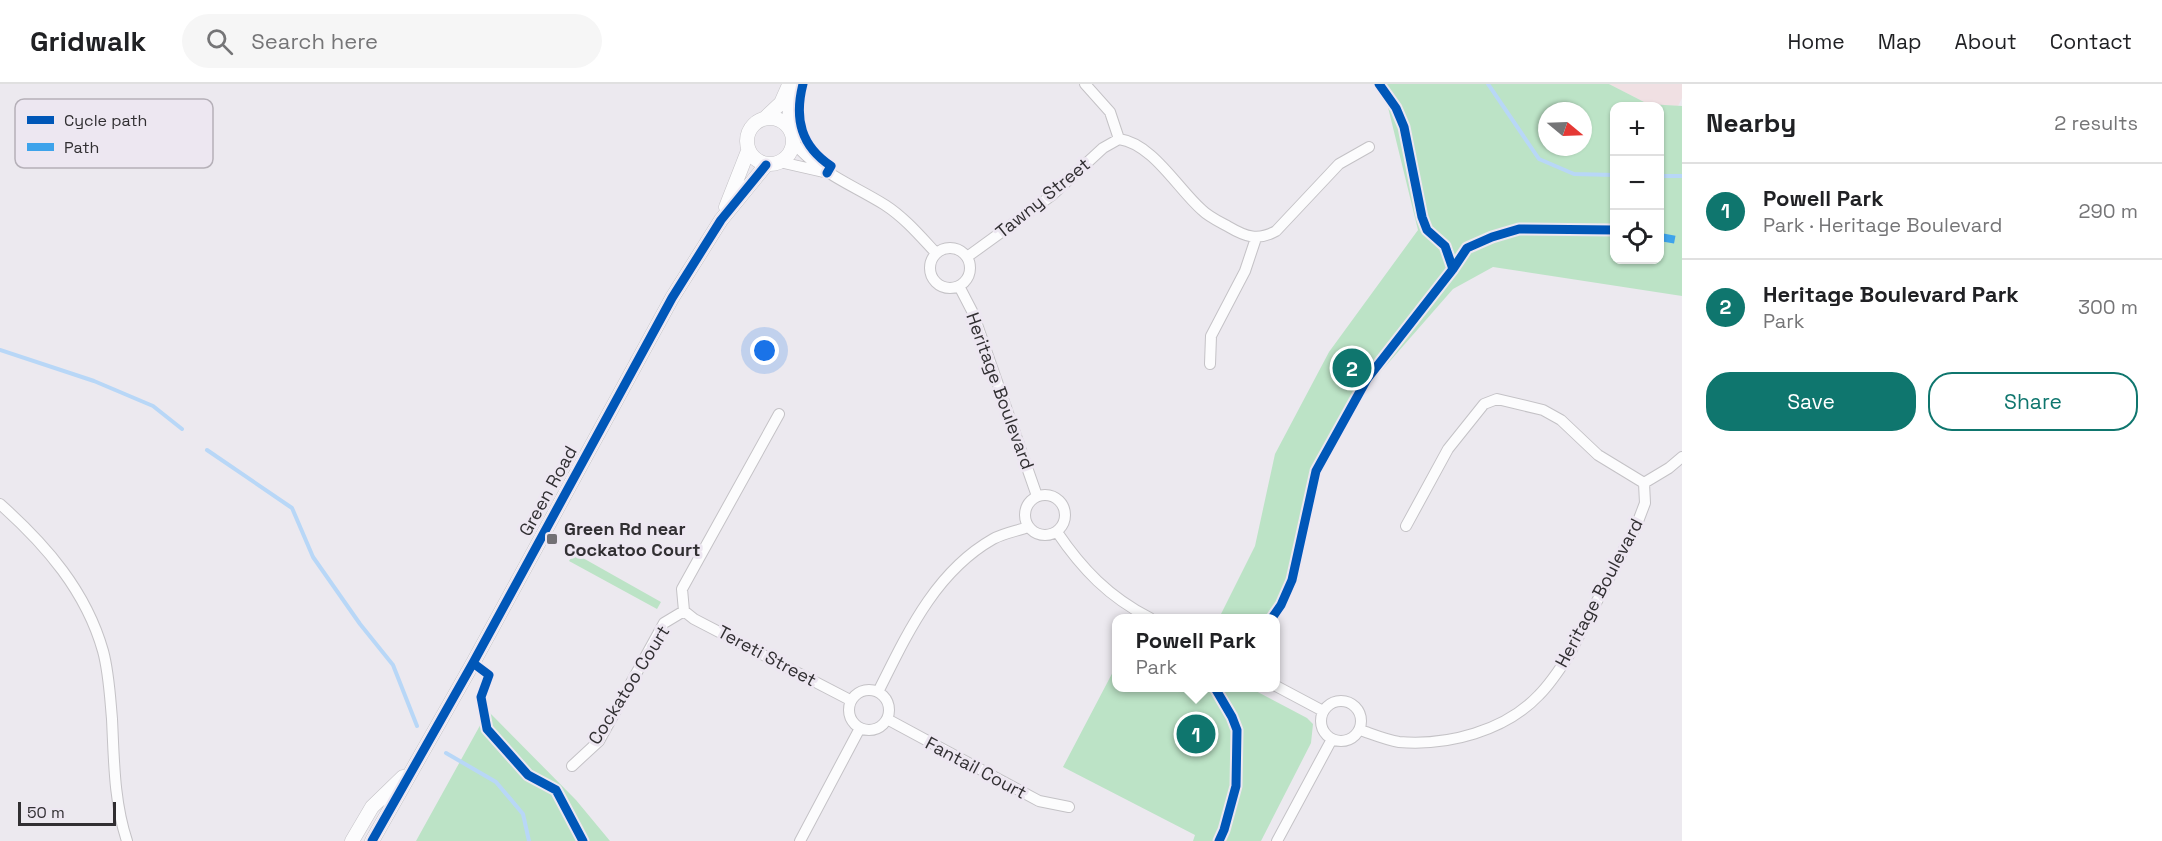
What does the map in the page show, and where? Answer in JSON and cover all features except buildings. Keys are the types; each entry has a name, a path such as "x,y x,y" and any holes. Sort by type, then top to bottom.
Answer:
{"street":[{"path":"789,84 781,103 764,119 757,122 747,135 748,150 759,162 766,165 780,162 827,173"},
{"path":"780,162 789,154 790,107 794,84"},
{"path":"1085,84 1110,112 1119,139 1131,140 1143,148 1202,211 1243,235 1256,238 1276,231 1339,164 1369,147"},
{"path":"764,119 778,119 806,157 827,173 885,206 906,221 936,253"},
{"name":"Tawny Street","path":"967,257 1051,196 1103,148 1119,139"},
{"name":"Green Road","path":"721,220 748,150"},
{"name":"Green Road","path":"372,841 473,663 672,298 721,220 766,165"},
{"path":"1210,364 1211,336 1245,271 1256,238"},
{"path":"949,248 956,249 967,257 970,270 968,277 959,286 947,289 935,283 931,278 929,265 936,253 949,248"},
{"name":"Heritage Boulevard","path":"959,286 973,314 1037,496"},
{"path":"1406,526 1448,449 1484,404 1497,399 1542,410 1561,420 1598,455 1644,483 1669,468 1682,456"},
{"name":"Cockatoo Court","path":"572,766 599,741 664,623 684,611 682,589 779,414"},
{"name":"Heritage Boulevard","path":"1360,730 1397,741 1432,742 1461,737 1493,726 1519,712 1538,696 1556,675 1569,654 1638,524 1645,503 1644,483"},
{"path":"1045,494 1055,497 1064,508 1065,521 1057,532 1045,536 1028,527 1024,514 1030,502 1037,496 1045,494"},
{"path":"0,504 25,525 53,556 90,615 103,652 111,702 118,805 127,841"},
{"path":"879,692 904,642 939,584 959,563 994,539 1028,527"},
{"path":"1057,532 1077,561 1094,578 1114,597 1143,614"},
{"name":"Tereti Street","path":"684,611 850,700"},
{"path":"868,689 879,692 888,705 887,719 878,728 872,730 854,725 848,713 850,700 861,691 868,689"},
{"path":"1280,689 1323,711"},
{"path":"1347,701 1353,704 1361,716 1360,730 1345,741 1332,739 1323,730 1321,718 1323,711 1334,702 1347,701"},
{"name":"Fantail Court","path":"887,719 1039,801 1069,807"},
{"path":"800,841 860,728"},
{"path":"1277,841 1332,739"},
{"name":"Green Road","path":"352,841 372,807 415,765"}],"shaded area":[{"path":"1609,84 1682,84 1682,98 1678,106 1664,105 1664,102 1644,102"}],"green space":[{"path":"1375,84 1609,84 1644,102 1610,102 1610,264 1664,264 1664,105 1682,106 1682,296 1493,267 1453,289 1369,385 1320,471 1298,582 1280,615 1221,614 1255,546 1275,454 1329,352 1418,230 1385,95"},
{"path":"574,553 661,602 657,609 569,561"},
{"path":"1112,674 1112,692 1258,692 1307,718 1313,724 1311,743 1261,841 1193,841 1195,835 1063,767"},
{"path":"488,711 576,800 610,841 416,841"}],"waterway":[{"path":"1488,84 1539,159 1574,174 1610,175"},
{"path":"1664,176 1682,176"},
{"path":"0,350 94,381 153,406 182,429"},
{"path":"207,450 292,508 313,557 360,624 393,665 417,726"},
{"path":"446,753 496,782 523,814 529,841"}],"marked path":[{"path":"1664,238 1682,241"}],"cycle path":[{"path":"803,84 799,109 802,131 813,150 831,166 827,173"},
{"path":"1379,84 1396,108 1404,127 1422,217 1427,230 1445,246 1453,269"},
{"path":"372,841 473,663 672,298 721,220 766,165"},
{"path":"1275,614 1292,580 1316,471 1367,379 1467,248 1519,229 1610,230"},
{"path":"473,663 489,675 481,697 487,729 528,775 556,790 583,841"},
{"path":"1217,692 1237,730 1236,786 1219,841"}],"place":[{"name":"Heritage Boulevard Park","path":"1352,368"},
{"name":"Green Rd near Cockatoo Court","path":"552,539"},
{"name":"Powell Park","path":"1196,734"}]}
